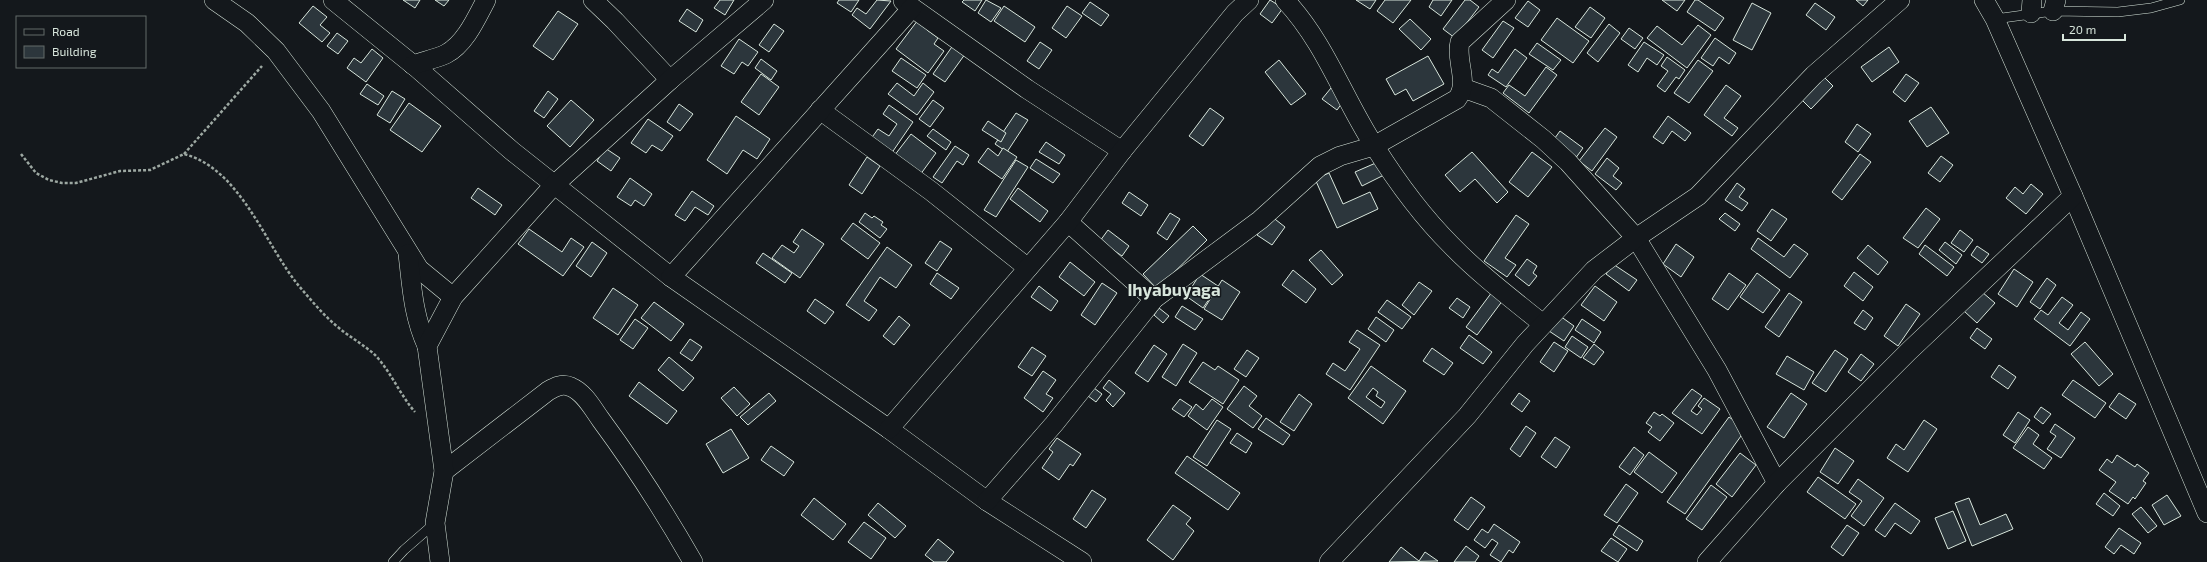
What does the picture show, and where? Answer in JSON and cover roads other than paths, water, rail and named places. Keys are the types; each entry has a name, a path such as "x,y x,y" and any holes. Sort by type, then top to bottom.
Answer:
{"street":[{"path":"214,0 247,23 276,51 322,111 408,254 419,269 453,297"},
{"path":"333,0 413,65 554,185 671,277 889,429 987,501 1082,562"},
{"path":"413,65 447,54 458,45 468,33 486,0"},
{"path":"593,0 615,21 670,80"},
{"path":"427,346 453,297 554,185 670,80 764,0"},
{"path":"889,429 1068,222 1122,151 1236,13 1249,0"},
{"path":"1285,0 1302,18 1323,50 1374,146 1416,206 1451,245 1543,324"},
{"path":"987,501 1054,424 1154,299 1260,220 1320,166 1340,156 1374,146 1452,103 1461,94 1463,88 1459,57 1460,42 1506,0"},
{"path":"1329,562 1467,416 1543,324 1594,270 1636,238 1698,196 1814,76 1900,0"},
{"path":"1984,0 1995,19 2073,196 2207,513"},
{"path":"671,277 820,110 907,4 1027,89 1122,151"},
{"path":"1463,88 1491,98 1543,139 1568,162 1636,238 1717,370 1777,483"},
{"path":"820,110 931,191 1028,268"},
{"path":"1707,562 1777,483 1944,317 2073,196"},
{"path":"1068,222 1154,299"},
{"path":"408,254 414,309 418,326 427,346 444,471 435,523 440,562"},
{"path":"444,471 548,391 556,386 569,386 582,395 618,442 661,506 693,562"}],"lane":[{"path":"1995,19 2032,6 2055,5 2118,12 2151,8 2180,0"},
{"path":"393,562 404,550 435,523"}],"district":[{"name":"Ihyabuyaga","path":"1174,290"}]}
